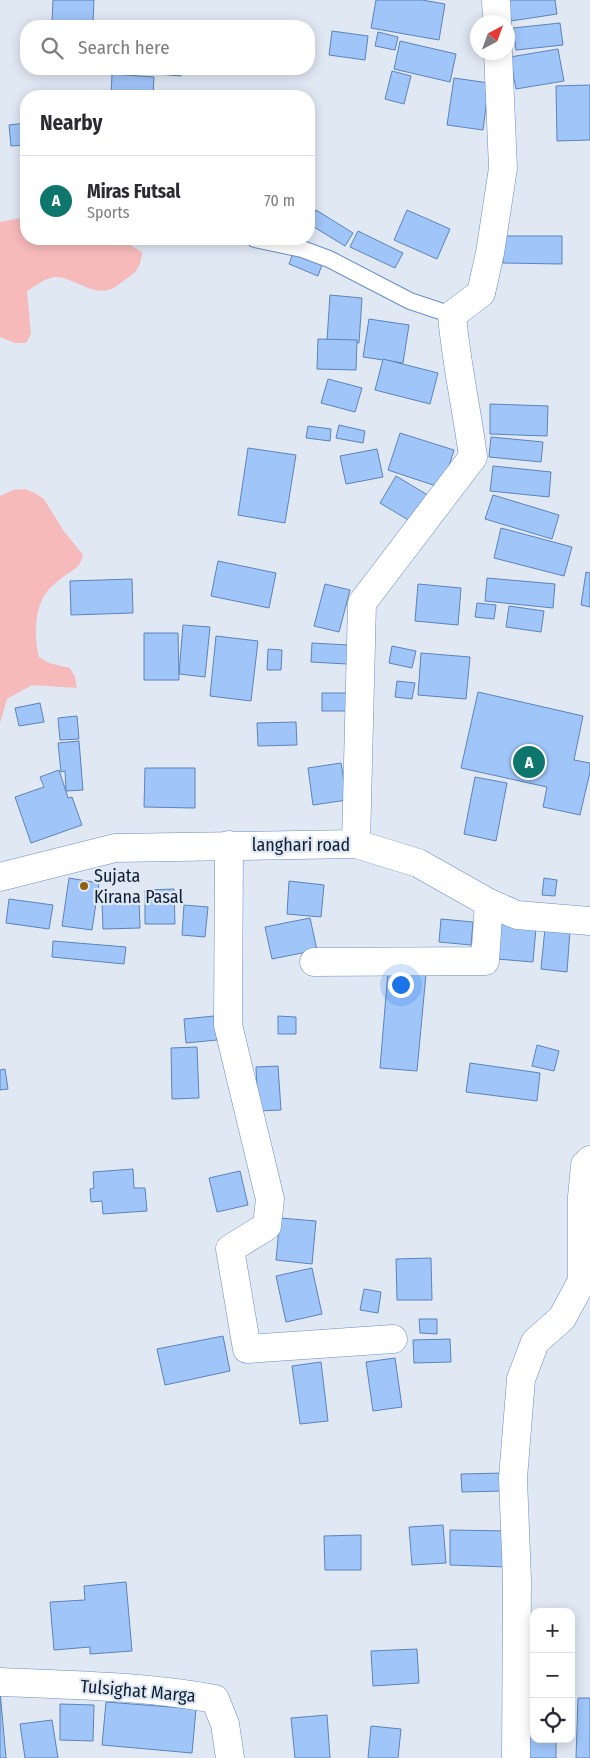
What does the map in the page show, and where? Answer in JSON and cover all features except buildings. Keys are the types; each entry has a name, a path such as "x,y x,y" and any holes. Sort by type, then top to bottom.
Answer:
{"street":[{"path":"496,0 497,15"},
{"path":"356,844 362,603 473,457 467,411 455,347 452,315 481,293 490,253 503,168 498,60"},
{"name":"langhari road","path":"0,877 115,848 356,844 418,863 489,903 517,915 590,921"},
{"path":"229,845 228,1025 270,1199 267,1226 230,1249 247,1348 393,1339"},
{"path":"314,962 485,961 489,903"},
{"path":"516,1758 517,1580 513,1478 521,1379 535,1342 562,1318 582,1280 582,1198 585,1166 590,1160"},
{"name":"Tulsighat Marga","path":"0,1682 120,1687 175,1692 215,1699 225,1724 230,1758"}],"lane":[{"path":"283,245 329,258 410,301 452,315"}],"shaded area":[{"path":"20,218 20,245 130,245 142,252 139,266 136,271 115,287 102,291 88,288 61,277 55,277 27,291 31,334 26,343 15,343 0,337 0,222"},
{"path":"25,489 44,499 63,530 83,555 78,566 56,582 46,593 39,607 36,624 36,641 39,657 49,663 70,668 75,677 77,688 32,685 7,699 0,723 0,496 13,490"}],"place":[{"name":"Miras Futsal","path":"529,762"},
{"name":"Sujata Kirana Pasal","path":"84,886"}]}
